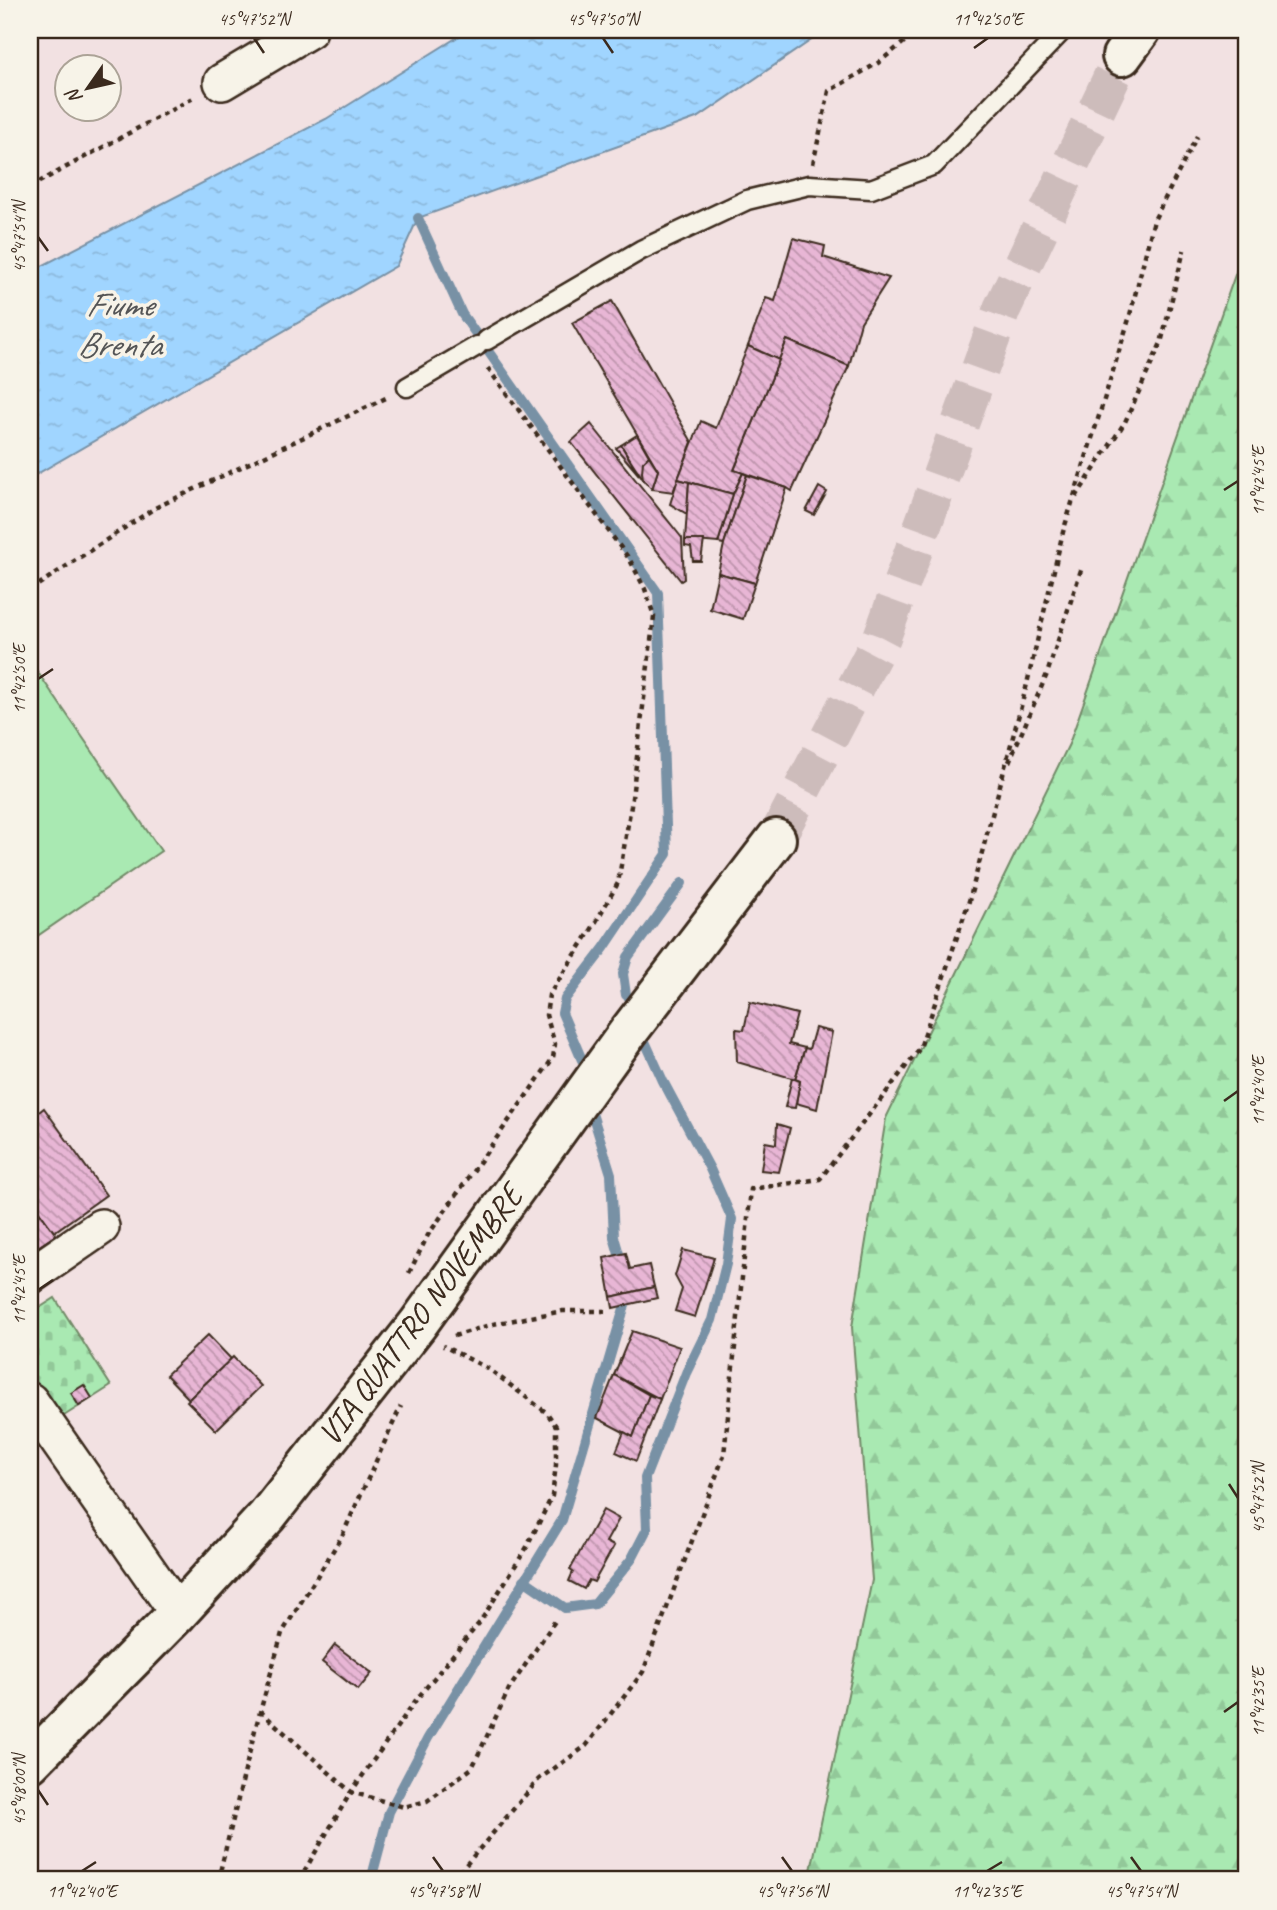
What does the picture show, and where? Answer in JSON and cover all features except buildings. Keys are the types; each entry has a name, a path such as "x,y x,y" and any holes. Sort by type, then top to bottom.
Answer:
{"street":[{"path":"222,82 309,30"},
{"name":"VIA QUATTRO NOVEMBRE","path":"30,1763 178,1613 267,1516 418,1324 635,1023 776,839"},
{"path":"30,1276 101,1227"},
{"path":"30,1401 178,1613"}],"lane":[{"path":"407,387 641,250 747,200 809,185 872,189 934,165 1063,30"}],"path":[{"path":"809,185 829,91 878,63 919,30"},
{"path":"30,187 222,82"},
{"path":"453,1880 539,1779 586,1746 643,1672 724,1455 751,1189 820,1179 920,1048 969,901 1072,504 1129,320 1154,219 1196,136"},
{"path":"1072,504 1125,422 1161,343 1184,250"},
{"path":"479,345 630,560 645,589 654,616 631,806 618,883 549,995 546,1015 551,1028"},
{"path":"30,590 155,509 407,387"},
{"path":"1003,776 1047,674 1081,570"},
{"path":"299,1880 351,1792 416,1700 481,1622 527,1547 552,1496 556,1465 556,1426 547,1413 489,1369 436,1341 493,1324 563,1311 605,1311"},
{"path":"218,1880 282,1633 342,1536 392,1422 405,1399"},
{"path":"260,1711 351,1792 404,1807 427,1801 472,1768 509,1689 555,1621"}],"green space":[{"path":"1247,241 1247,1880 809,1880 872,1580 852,1327 886,1118 1069,744"},
{"path":"30,661 161,851 30,941"},
{"path":"55,1298 111,1386 56,1421 30,1385 30,1314"}],"water":[{"name":"Fiume Brenta","path":"469,30 826,30 699,117 418,218 396,266 30,478 30,272 326,119"}],"waterway":[{"path":"418,218 462,314 658,593 667,854 604,948 565,999 562,1013 582,1060"},
{"path":"626,995 623,974 628,957 682,883"},
{"path":"524,1580 565,1608 595,1604 631,1560 647,1529 645,1478 686,1373 712,1320 726,1264 732,1219 710,1169 643,1037"},
{"path":"590,1107 611,1174 614,1237 619,1254"},
{"path":"371,1880 389,1812 428,1738 562,1520 625,1305"}],"tunnel":[{"path":"776,839 882,637 1002,309 1122,56"}]}
